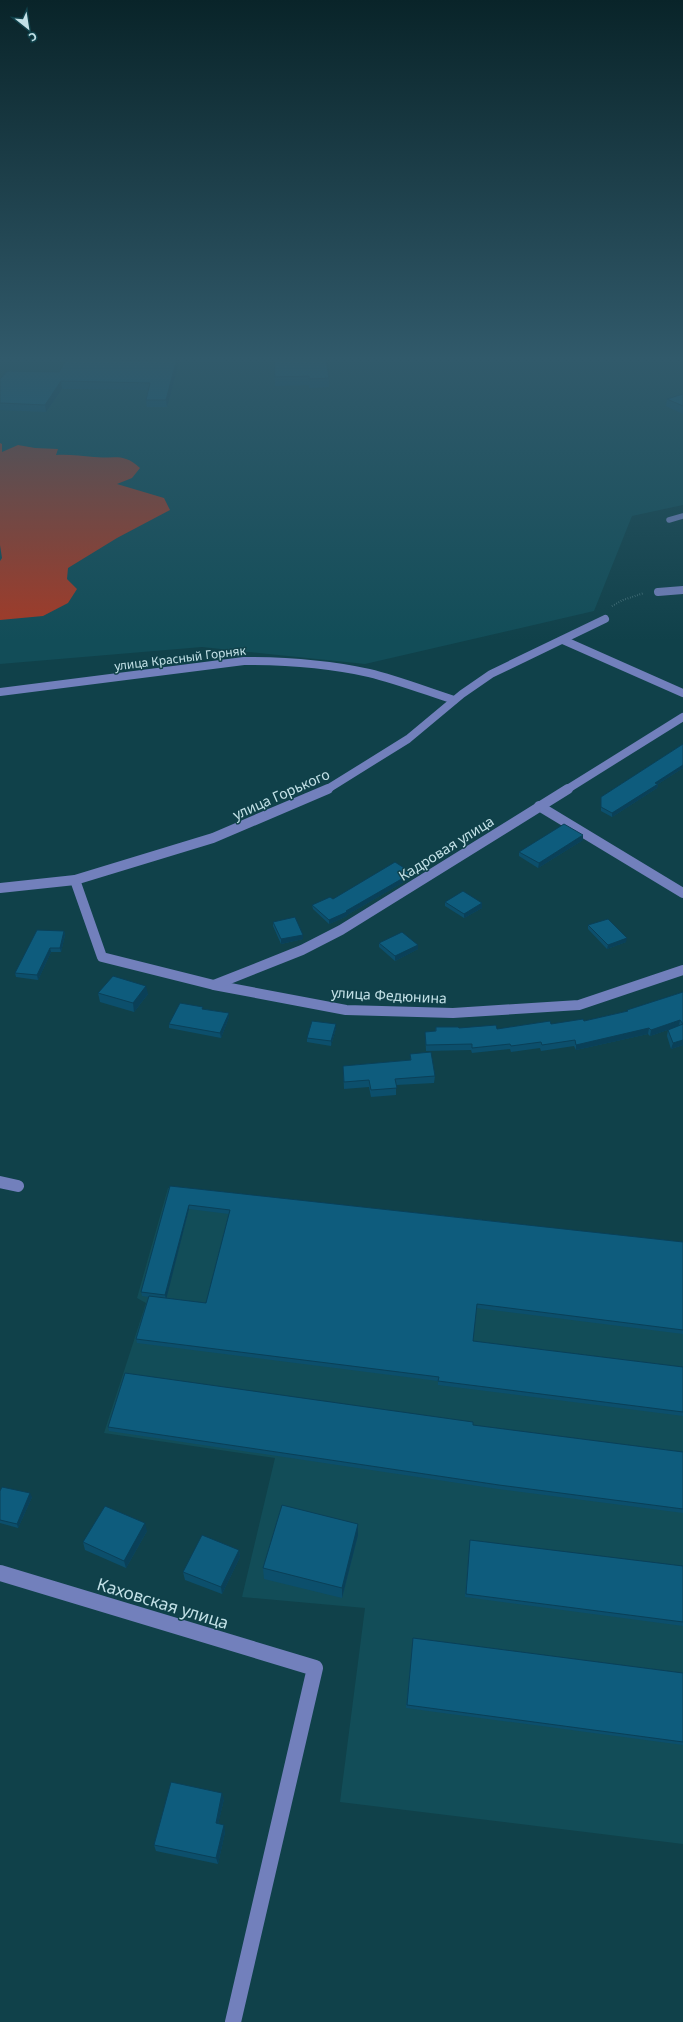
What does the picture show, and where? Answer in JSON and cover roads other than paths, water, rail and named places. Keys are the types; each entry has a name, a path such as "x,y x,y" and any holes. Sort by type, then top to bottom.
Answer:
{"street":[{"path":"669,520 683,516"},
{"path":"658,592 683,590"},
{"name":"улица Горького","path":"0,888 75,880 213,838 323,792 408,739 454,700 491,674 563,640 605,618"},
{"path":"563,640 683,693"},
{"name":"улица Красный Горняк","path":"0,692 244,661 280,661 327,667 385,678 454,700"},
{"name":"Кадровая улица","path":"214,985 302,950 341,930 683,717"},
{"path":"539,806 683,893"},
{"name":"улица Федюнина","path":"75,880 102,957 214,985 346,1010 453,1012 579,1005 683,970"},
{"path":"0,1182 18,1186"},
{"name":"Каховская улица","path":"0,1573 315,1668 233,2022"}]}
